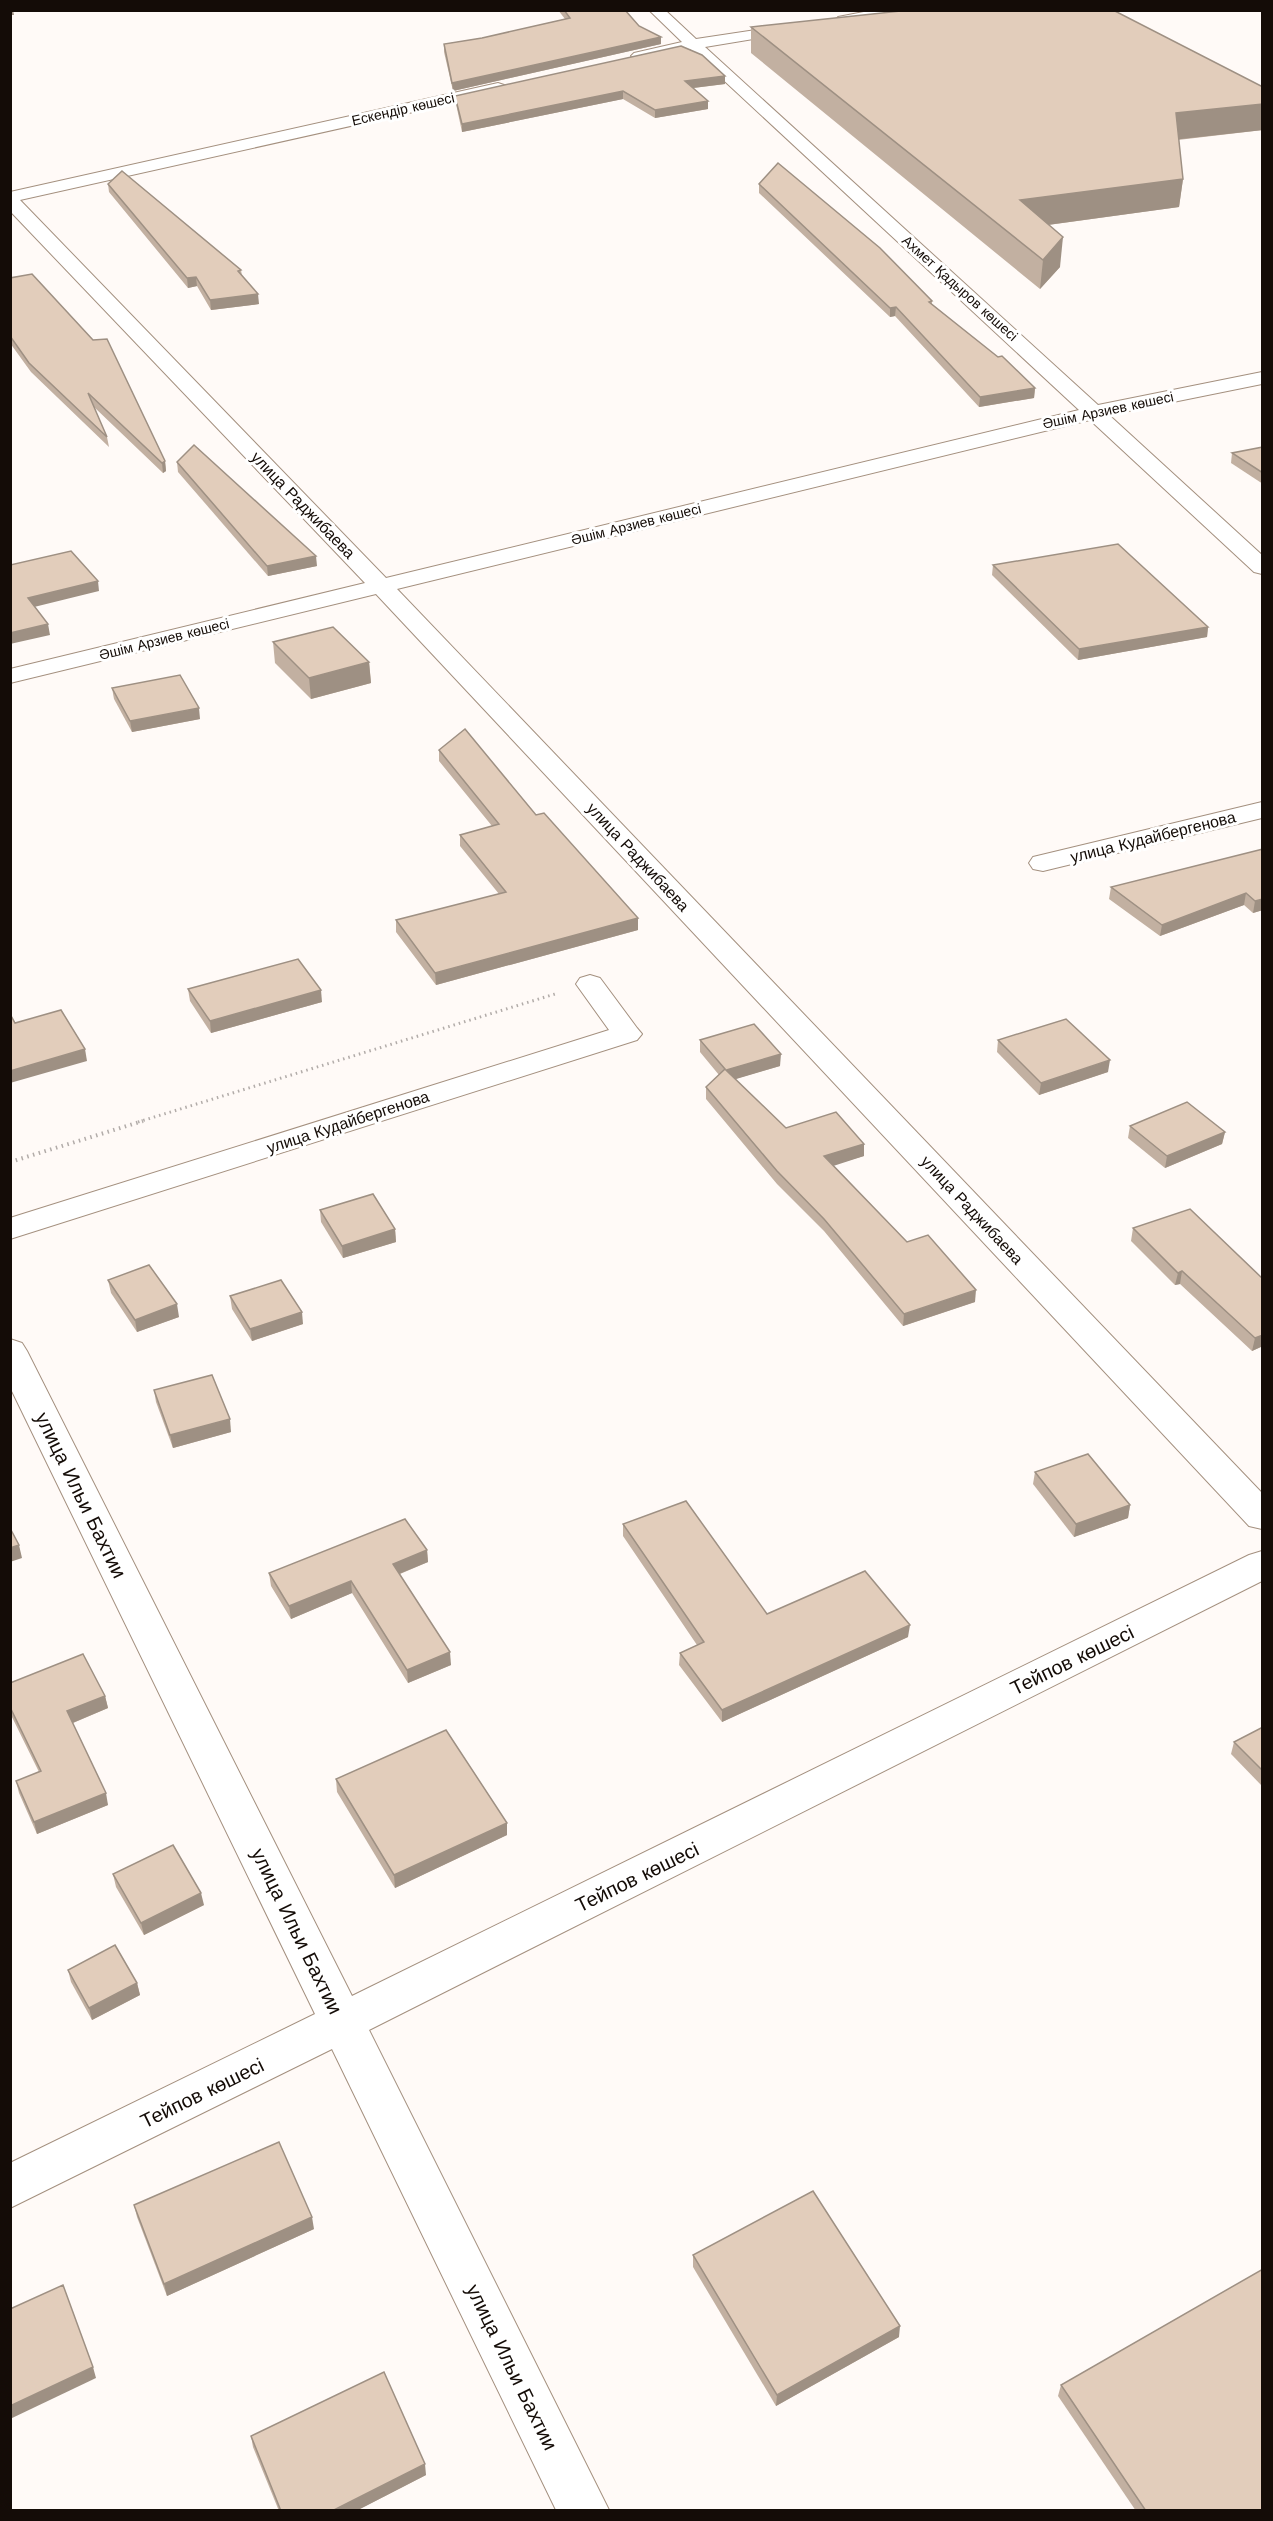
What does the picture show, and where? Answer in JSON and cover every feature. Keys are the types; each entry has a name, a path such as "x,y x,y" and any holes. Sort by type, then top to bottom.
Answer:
{"street":[{"name":"Ахмет Қадыров көшесі","path":"656,10 1263,567"},
{"path":"829,22 903,10"},
{"path":"623,60 693,44 807,26"},
{"name":"Ескендір көшесі","path":"10,199 519,83"},
{"name":"улица Раджибаева","path":"10,199 382,587 1263,1516"},
{"name":"Әшім Арзиев көшесі","path":"10,676 1096,412 1263,378"},
{"name":"улица Кудайбергенова","path":"1043,863 1263,810"},
{"name":"улица Кудайбергенова","path":"10,1229 627,1034 590,984"},
{"name":"улица Ильи Бахтии","path":"10,1351 582,2511"},
{"name":"Тейпов көшесі","path":"10,2187 1263,1565"}],"path":[{"path":"10,1162 590,984"}],"building":[{"path":"564,10 625,10 639,26 661,37 452,83 444,44 482,38 570,18"},
{"path":"910,10 1113,10 1263,87 1263,104 1176,113 1183,179 1020,200 1063,237 1043,260 751,27"},
{"path":"681,46 702,55 725,76 685,81 708,101 655,110 623,91 462,124 455,96"},
{"path":"778,163 880,248 932,301 929,302 998,357 1002,356 1035,388 980,397 896,307 890,308 759,184"},
{"path":"122,171 241,270 238,271 258,294 210,300 196,277 187,278 108,184"},
{"path":"32,274 93,340 107,339 165,461 162,463 88,393 107,437 29,363 10,336 10,278"},
{"path":"194,445 316,556 267,566 177,462"},
{"path":"1263,447 1263,473 1232,453"},
{"path":"1118,544 1208,627 1079,649 993,565"},
{"path":"71,551 98,581 28,598 48,624 10,633 10,565"},
{"path":"333,627 369,662 309,678 273,642"},
{"path":"180,675 199,708 130,721 112,688"},
{"path":"465,729 536,815 544,813 638,918 435,973 396,920 506,892 460,835 499,824 439,750"},
{"path":"1263,849 1263,899 1255,901 1246,893 1162,925 1111,887"},
{"path":"298,959 321,990 210,1021 188,989"},
{"path":"61,1010 85,1049 10,1071 10,1014 15,1023"},
{"path":"1066,1019 1110,1060 1041,1083 998,1040"},
{"path":"754,1024 781,1054 726,1070 786,1128 836,1112 864,1144 824,1156 907,1242 928,1235 976,1290 904,1314 824,1219 777,1171 706,1087 725,1069 700,1040"},
{"path":"1187,1102 1225,1132 1167,1156 1130,1126"},
{"path":"373,1194 395,1229 342,1246 320,1210"},
{"path":"1190,1209 1263,1279 1263,1335 1255,1338 1182,1271 1178,1273 1133,1228"},
{"path":"149,1265 177,1304 135,1320 108,1280"},
{"path":"281,1280 302,1312 250,1329 230,1296"},
{"path":"212,1375 230,1419 170,1435 154,1390"},
{"path":"1088,1454 1130,1505 1076,1524 1035,1472"},
{"path":"686,1501 767,1614 865,1571 910,1625 722,1710 680,1653 704,1642 623,1524"},
{"path":"405,1519 427,1550 393,1564 450,1652 407,1670 351,1581 289,1606 269,1573"},
{"path":"10,1528 19,1545 10,1548"},
{"path":"83,1654 105,1696 67,1711 106,1793 34,1822 16,1781 41,1771 10,1707 10,1683"},
{"path":"1263,1727 1263,1771 1234,1742"},
{"path":"446,1730 507,1823 394,1875 336,1779"},
{"path":"173,1845 201,1893 141,1923 113,1874"},
{"path":"115,1945 137,1983 89,2008 68,1970"},
{"path":"279,2142 312,2217 164,2284 134,2205"},
{"path":"813,2191 900,2326 777,2395 693,2255"},
{"path":"1263,2269 1263,2511 1146,2511 1061,2385"},
{"path":"63,2285 93,2367 10,2406 10,2309"},
{"path":"384,2372 425,2464 332,2511 281,2511 251,2436"}]}
